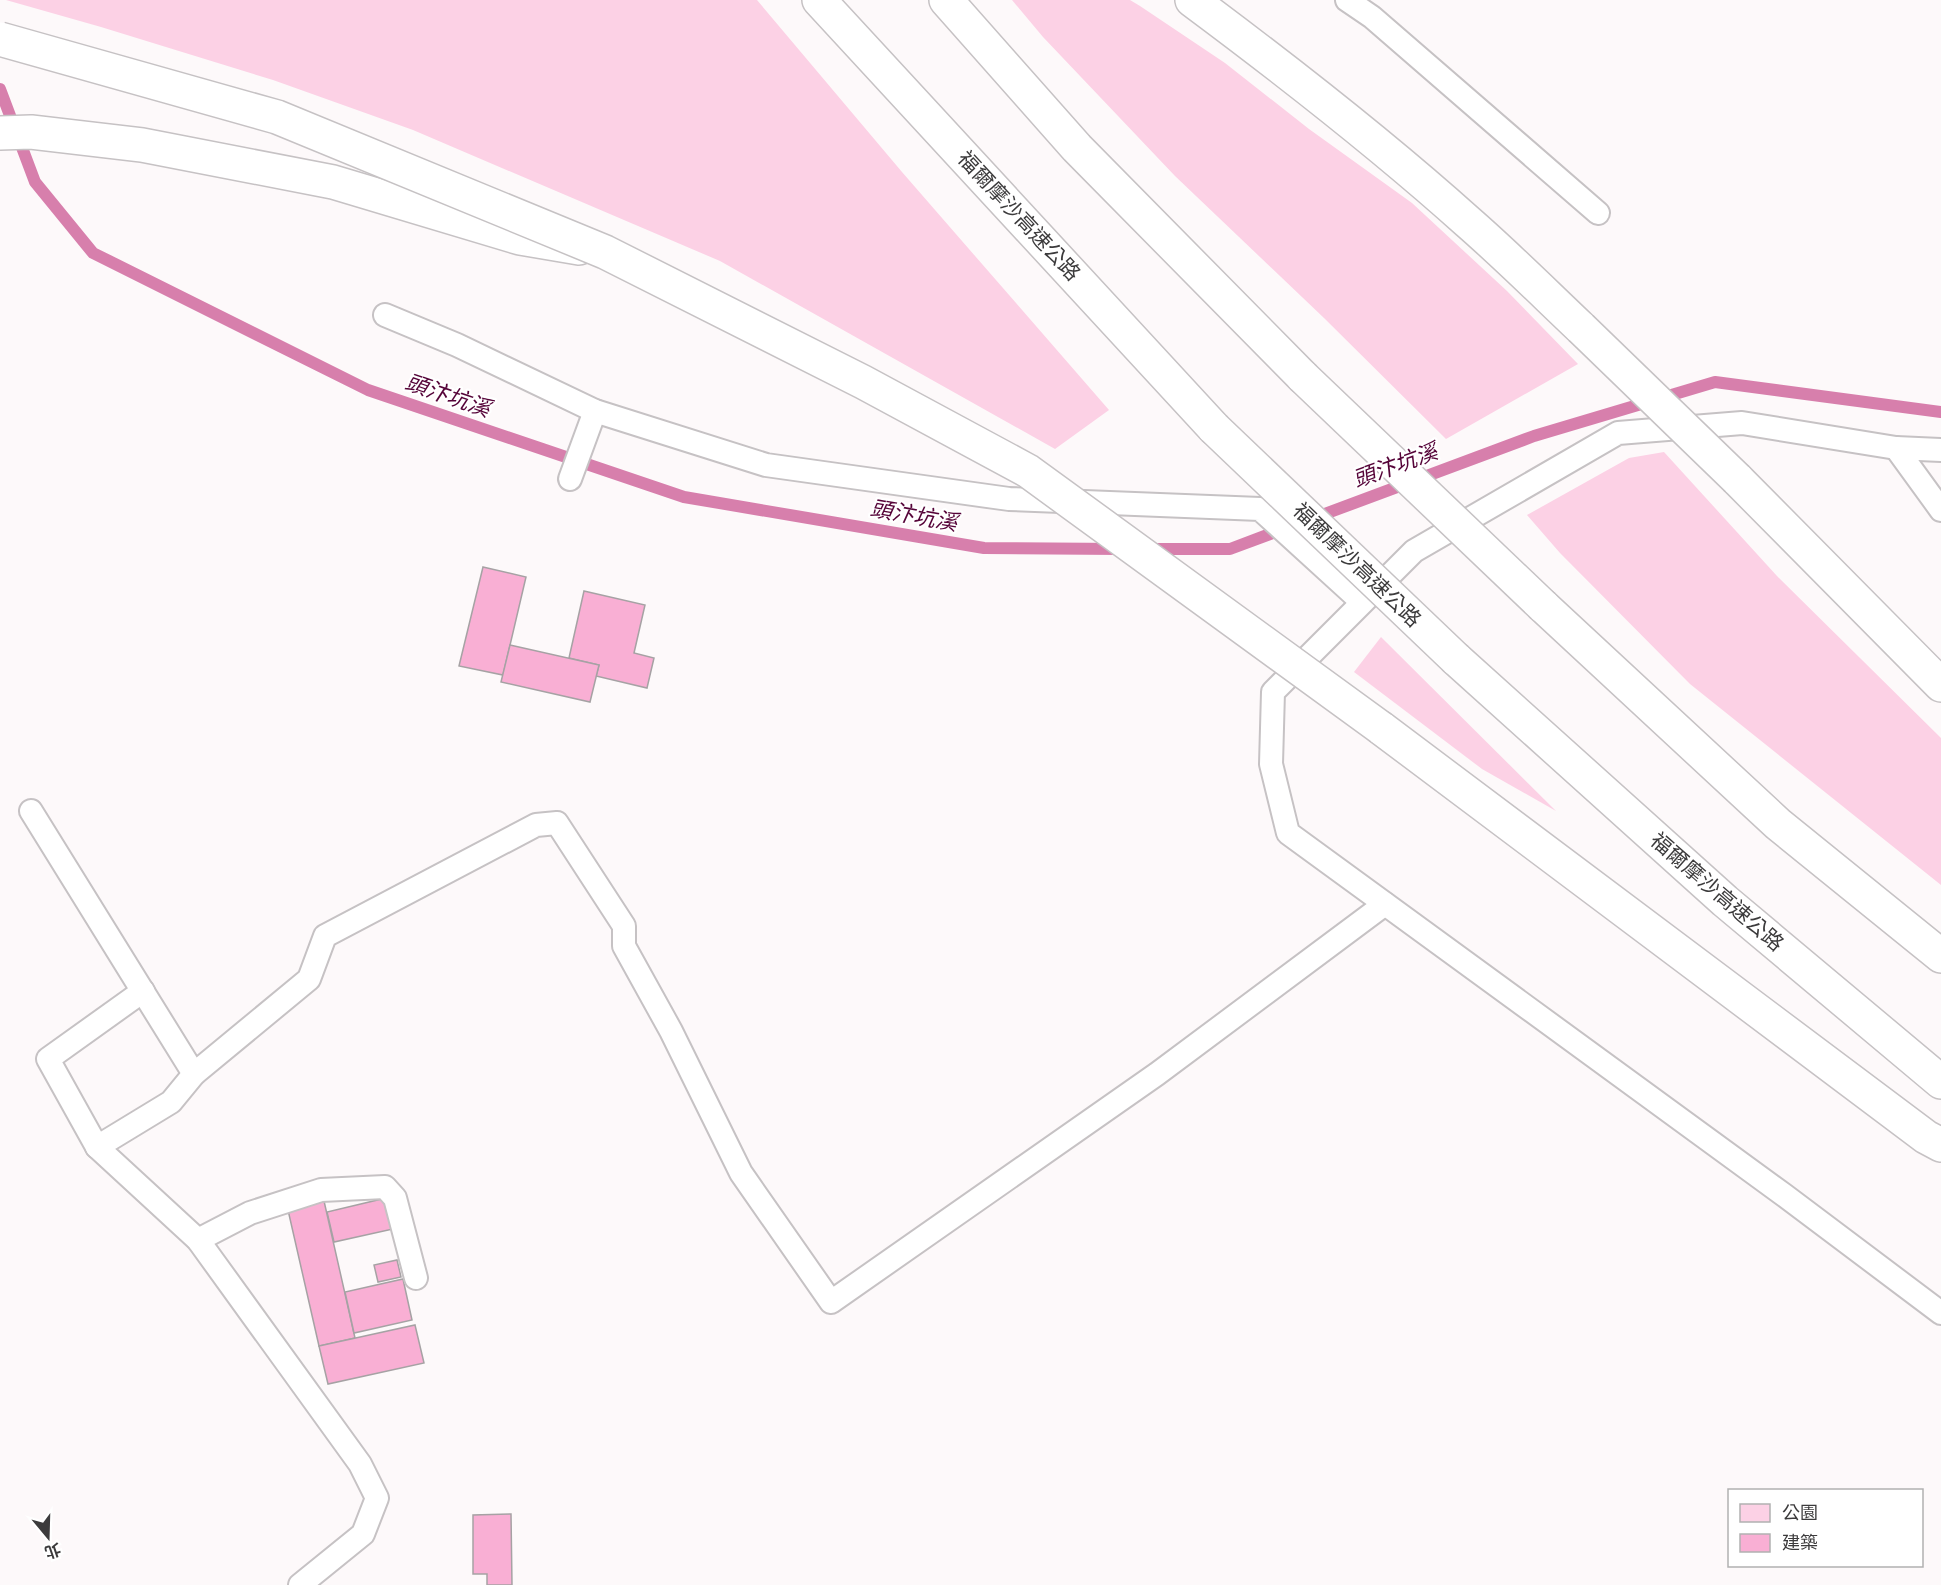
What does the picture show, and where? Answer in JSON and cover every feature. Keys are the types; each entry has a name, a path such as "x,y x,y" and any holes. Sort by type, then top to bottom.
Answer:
{"highway":[{"name":"福爾摩沙高速公路","path":"819,0 1214,428 1456,659 1725,901 1941,1082"},
{"path":"946,0 1077,148 1303,376 1543,606 1778,824 1941,956"},
{"path":"1192,0 1254,46 1460,215 1737,479 1941,686"},
{"path":"0,39 278,117 605,252 863,382 1028,471 1381,728 1926,1137 1941,1145"},
{"path":"0,133 31,132 142,145 321,180 520,238 605,252"}],"lane":[{"path":"1347,0 1372,17 1598,213"},
{"path":"385,315 457,345 596,411 766,465 1009,499 1260,509 1362,602"},
{"path":"570,479 596,411"},
{"path":"1941,450 1896,448 1742,423 1618,433 1414,550 1273,692 1271,764 1288,833 1784,1195 1941,1313"},
{"path":"1896,448 1941,510"},
{"path":"31,810 194,1074"},
{"path":"97,1147 171,1102 194,1074 309,979 325,936 536,825 557,823 624,926 624,946 671,1031 741,1173 831,1302 1157,1074 1385,904"},
{"path":"142,991 48,1059 97,1147 198,1240 360,1464 377,1498 363,1534 300,1585"},
{"path":"198,1240 250,1213 321,1190 385,1187 395,1198 416,1278"}],"green space":[{"path":"6,0 757,0 902,172 1109,410 1055,449 720,261 413,130 273,80"},
{"path":"1012,0 1130,0 1140,6 1225,63 1309,129 1412,203 1507,291 1578,364 1446,439 1324,318 1175,176 1043,37"},
{"path":"1664,452 1777,576 1941,738 1941,885 1690,684 1560,553 1527,515 1629,458"},
{"path":"1381,637 1556,811 1482,769 1354,672"}],"building":[{"path":"483,567 526,577 503,675 459,666"},
{"path":"584,591 645,605 634,653 654,658 647,688 596,676 599,665 569,658"},
{"path":"510,645 599,665 590,702 501,682"},
{"path":"386,1198 393,1229 334,1242 327,1212"},
{"path":"324,1201 355,1338 319,1346 288,1210"},
{"path":"397,1260 401,1277 378,1282 374,1265"},
{"path":"403,1279 412,1320 354,1333 345,1292"},
{"path":"415,1325 424,1363 328,1384 319,1346"},
{"path":"511,1514 512,1585 487,1585 487,1574 473,1574 473,1515"}],"waterway":[{"name":"頭汴坑溪","path":"0,89 35,182 93,253 368,390 684,497 984,548 1122,549"},
{"name":"頭汴坑溪","path":"1314,518 1534,436 1715,382 1941,412"},
{"name":"頭汴坑溪","path":"1148,549 1230,549 1286,528"}]}
